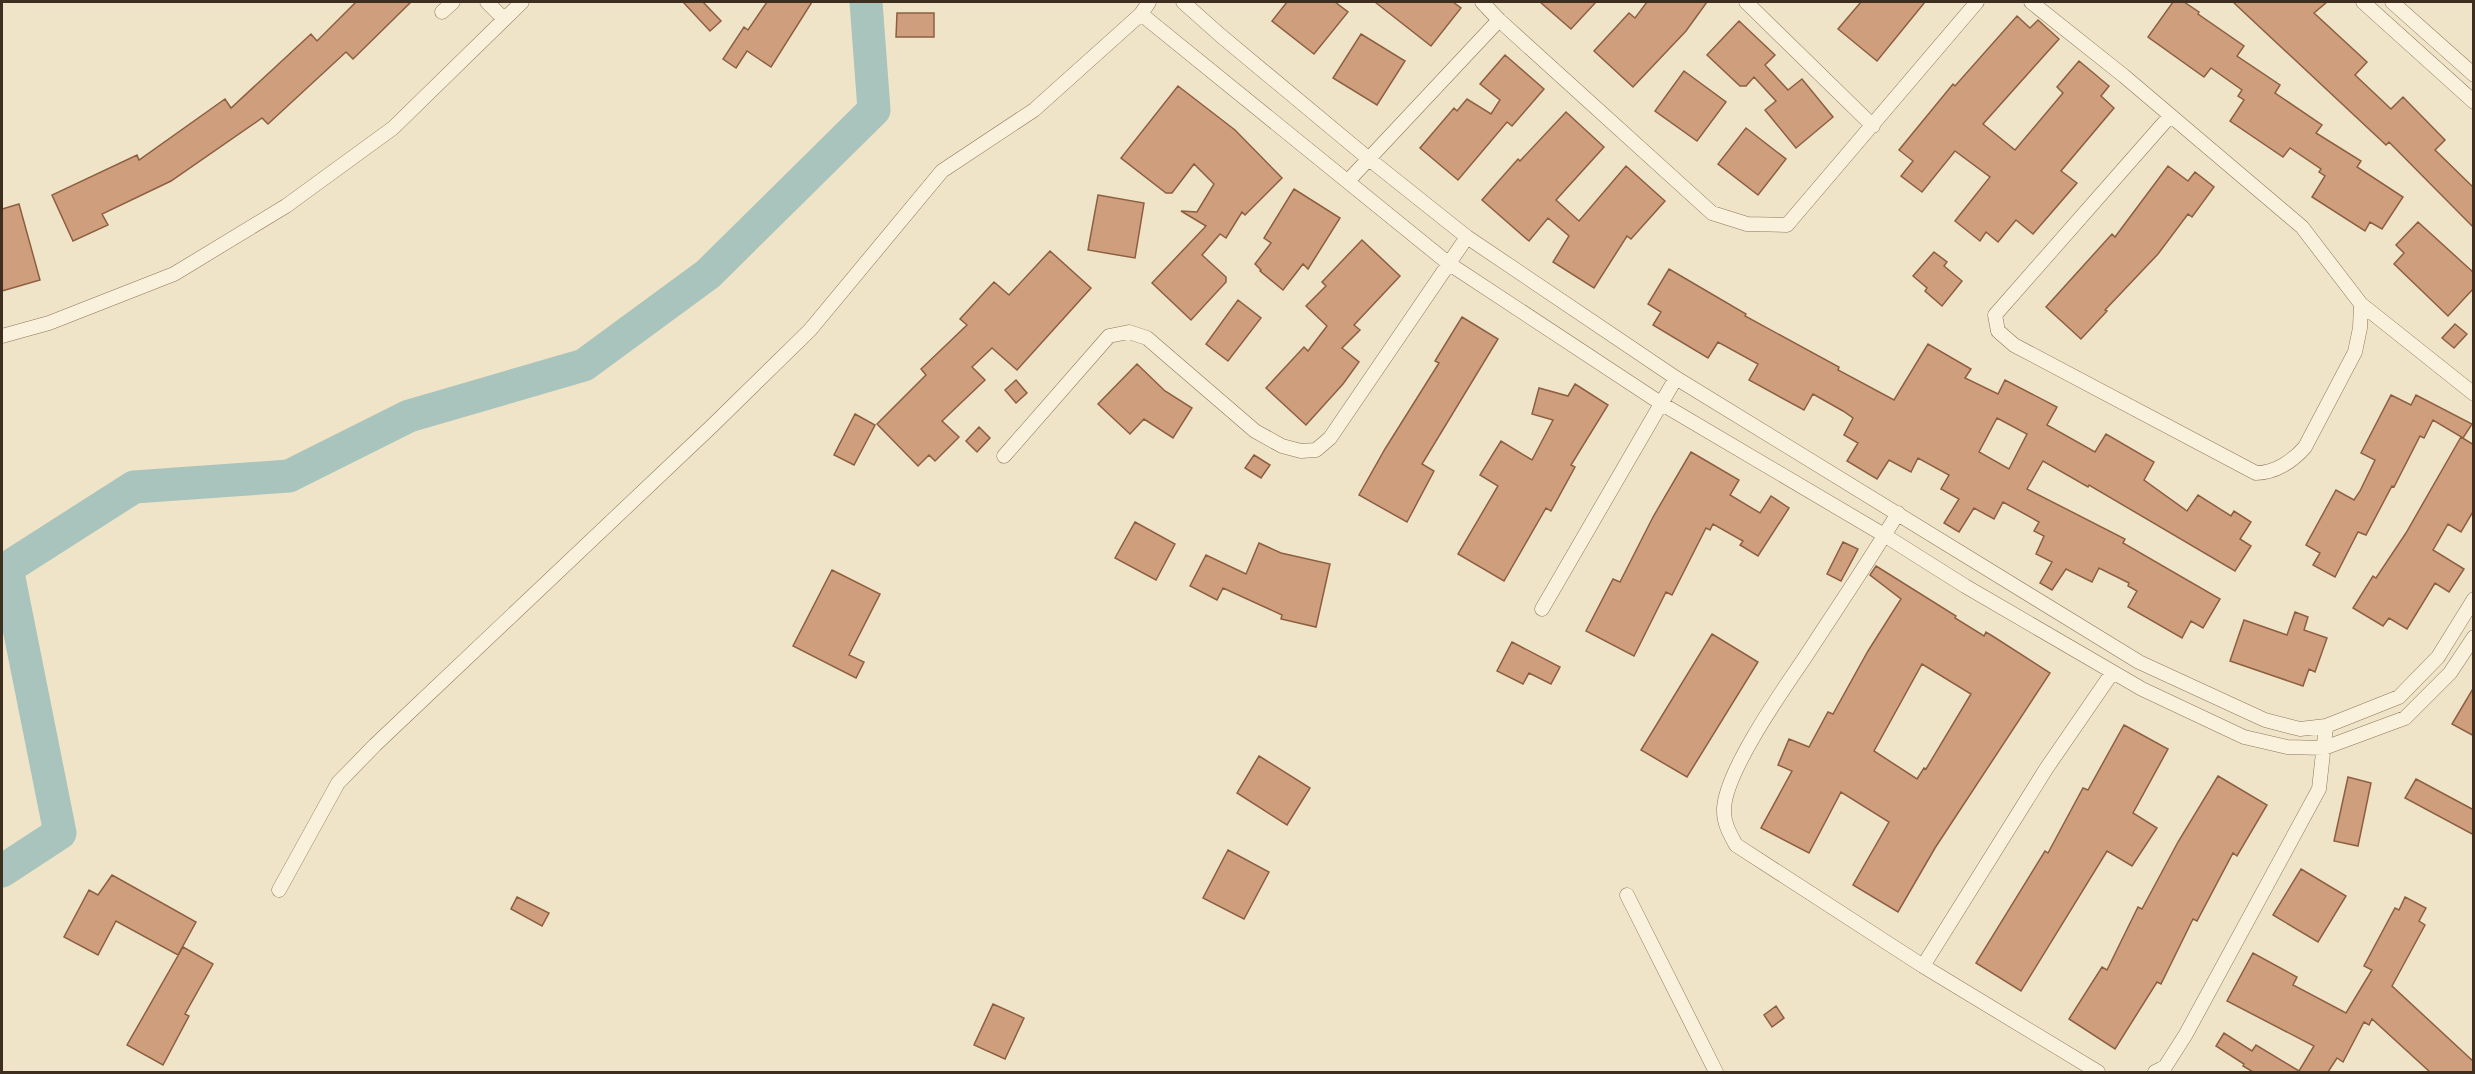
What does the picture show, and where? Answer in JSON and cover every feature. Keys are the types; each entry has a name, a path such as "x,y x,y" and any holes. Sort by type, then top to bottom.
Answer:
{"street":[{"path":"442,12 453,2"},
{"path":"487,2 504,20"},
{"path":"2,336 49,323 174,274 286,206 393,128 522,2"},
{"path":"279,890 338,783 375,745 712,426 810,330 942,171 1034,110 1141,14 1149,2"},
{"path":"1184,2 1220,35 1369,159 1467,237 1676,378 2139,662 2265,720 2300,729 2326,726 2399,697 2438,657 2474,599"},
{"path":"1482,2 1712,213 1747,224 1787,225 1977,2"},
{"path":"1746,2 1873,126"},
{"path":"2031,2 2302,227 2361,304 2474,394"},
{"path":"2363,2 2474,102"},
{"path":"2392,2 2474,75"},
{"path":"1141,14 1448,263 1662,404 2112,673 2244,736 2287,747 2324,748 2405,718 2450,673 2474,637"},
{"path":"1348,181 1499,20"},
{"path":"2170,116 1995,315 1998,332 2014,345 2256,473 2269,473 2298,455 2305,447 2355,352 2360,328 2361,304"},
{"path":"1004,456 1109,336 1129,332 1147,338 1255,431 1282,446 1301,451 1316,450 1330,438 1467,237"},
{"path":"1542,609 1676,378"},
{"path":"1898,513 1765,717 1732,780 1724,810 1726,827 1736,845 1923,966 1964,989 2068,1056 2098,1072"},
{"path":"1923,966 2046,770 2112,673"},
{"path":"2155,1072 2165,1067 2186,1034 2319,789 2326,726"},
{"path":"1627,895 1716,1072"}],"building":[{"path":"356,2 411,2 353,59 346,52 268,124 262,118 171,181 102,214 108,225 73,241 52,195 137,155 139,160 225,99 231,108 311,34 317,41"},
{"path":"683,2 703,2 721,21 710,31"},
{"path":"767,2 812,2 771,67 747,51 736,68 723,59 744,27 748,30"},
{"path":"1287,2 1335,2 1348,12 1314,54 1272,21"},
{"path":"1375,2 1453,2 1461,8 1431,46"},
{"path":"1540,2 1596,2 1571,29"},
{"path":"1647,2 1707,2 1686,31 1633,87 1594,51 1629,13 1635,18"},
{"path":"1861,2 1925,2 1877,61 1838,29"},
{"path":"2173,2 2184,2 2244,46 2237,56 2280,85 2275,93 2322,125 2316,133 2361,161 2357,167 2403,197 2382,229 2370,222 2365,231 2312,197 2325,176 2319,172 2321,169 2290,148 2283,157 2230,121 2244,100 2238,96 2242,90 2211,68 2204,77 2148,37"},
{"path":"2233,2 2327,2 2314,13 2367,62 2355,75 2391,109 2403,97 2445,140 2435,150 2474,188 2474,228 2389,142 2386,145"},
{"path":"897,13 934,13 934,37 896,37"},
{"path":"2017,16 2030,28 2038,20 2059,39 1983,124 2015,150 2063,93 2057,87 2079,61 2109,86 2101,96 2114,108 2061,171 2077,183 2033,234 2016,220 1998,242 1986,232 1980,241 1955,221 1990,177 1955,151 1922,192 1901,176 1913,161 1899,150 1953,84 1955,86"},
{"path":"1739,21 1775,55 1765,65 1788,90 1802,79 1833,117 1796,148 1765,110 1776,101 1754,77 1746,86 1740,86 1707,55"},
{"path":"1361,34 1405,61 1377,105 1333,78"},
{"path":"1505,55 1544,89 1512,126 1507,122 1458,180 1420,148 1454,108 1457,111 1467,99 1491,114 1500,100 1480,84"},
{"path":"1684,71 1726,102 1697,141 1655,111"},
{"path":"1178,86 1235,130 1282,178 1245,215 1242,212 1226,238 1220,234 1202,255 1226,277 1226,282 1191,320 1152,283 1206,226 1181,211 1197,212 1214,184 1194,164 1172,193 1166,193 1121,158"},
{"path":"1566,112 1604,147 1556,200 1579,221 1626,166 1665,201 1631,239 1627,236 1594,288 1553,262 1569,236 1548,218 1529,241 1482,200 1518,159 1520,161"},
{"path":"1746,128 1786,159 1758,195 1718,164"},
{"path":"2168,166 2188,181 2195,172 2214,187 2192,217 2188,214 2158,254 2081,339 2046,307 2112,234 2115,237"},
{"path":"1294,189 1340,218 1308,269 1303,264 1283,290 1255,264 1271,243 1264,238"},
{"path":"1098,195 1144,203 1135,258 1088,250"},
{"path":"19,204 40,280 2,291 2,209"},
{"path":"2418,222 2474,273 2474,288 2448,316 2394,264 2404,253 2396,245"},
{"path":"1362,240 1400,276 1354,325 1360,330 1342,348 1359,362 1343,384 1306,425 1266,388 1304,347 1308,351 1327,326 1306,306 1326,286 1322,282"},
{"path":"1050,251 1091,288 1017,370 992,348 972,367 985,380 942,421 959,437 935,461 929,455 918,466 877,424 926,375 921,369 967,325 960,319 994,282 1009,295"},
{"path":"1934,252 1947,262 1944,266 1962,281 1942,306 1913,276"},
{"path":"1669,269 1746,314 1745,316 1894,400 1928,344 1971,369 1965,378 1998,394 2005,380 2057,407 2047,425 2095,452 2106,434 2154,462 2144,480 2187,511 2198,495 2231,516 2234,511 2251,522 2240,539 2251,546 2235,571 2089,485 2088,487 2043,461 2027,489 2125,539 2123,543 2220,599 2203,628 2191,621 2182,638 2128,607 2137,591 2128,586 2129,583 2099,568 2092,582 2066,569 2052,590 2040,583 2052,562 2036,554 2044,536 2034,531 2039,522 2003,502 1994,519 1974,508 1959,532 1944,523 1959,499 1941,489 1949,475 1918,458 1911,472 1889,460 1877,479 1847,461 1858,443 1844,435 1853,418 1813,394 1804,410 1749,380 1758,364 1718,342 1708,358 1653,325 1661,312 1648,304","holes":["1997,418 2027,434 2009,469 1979,452"]},
{"path":"1238,300 1261,318 1228,361 1206,344"},
{"path":"1462,317 1498,339 1422,464 1434,471 1407,522 1359,495 1439,363 1435,361"},
{"path":"2455,324 2467,334 2454,348 2442,338"},
{"path":"1137,364 1165,391 1192,408 1173,438 1144,419 1130,434 1098,404"},
{"path":"1016,380 1027,393 1016,403 1005,390"},
{"path":"1575,384 1608,405 1571,465 1575,467 1551,511 1546,508 1504,581 1458,554 1498,486 1480,475 1501,441 1532,460 1553,420 1532,414 1539,388 1568,396"},
{"path":"2391,395 2411,405 2416,395 2472,424 2463,438 2433,420 2424,438 2420,436 2366,535 2358,532 2335,577 2313,565 2320,553 2306,545 2336,490 2354,500 2360,491 2375,460 2361,453"},
{"path":"855,414 875,425 854,465 834,455"},
{"path":"979,427 990,438 977,452 966,441"},
{"path":"2461,437 2474,445 2474,510 2461,532 2448,524 2433,550 2464,569 2449,592 2435,583 2407,629 2389,618 2383,626 2353,608 2373,576 2376,578 2406,533"},
{"path":"1691,452 1739,480 1730,495 1760,513 1771,496 1789,508 1758,556 1740,545 1743,541 1713,524 1710,530 1706,528 1672,595 1666,592 1634,656 1586,631 1613,579 1620,582 1653,517"},
{"path":"1254,455 1270,465 1261,478 1245,468"},
{"path":"1135,522 1175,544 1156,580 1115,558"},
{"path":"1843,542 1858,549 1841,581 1827,574"},
{"path":"1259,543 1281,553 1330,564 1316,627 1281,619 1282,615 1223,588 1217,600 1190,586 1206,555 1246,574"},
{"path":"1876,566 1984,636 1986,632 2050,673 1935,848 1898,912 1853,885 1889,822 1841,792 1809,853 1761,828 1792,771 1778,765 1789,739 1809,747 1828,712 1833,714 1868,651 1901,599 1870,575","holes":["1922,664 1971,694 1926,769 1924,768 1917,779 1874,751"]},
{"path":"832,570 880,594 849,655 864,662 856,678 793,646"},
{"path":"2295,612 2308,617 2304,630 2327,638 2315,672 2309,669 2303,686 2230,661 2244,620 2287,635"},
{"path":"1712,634 1758,662 1687,777 1641,750"},
{"path":"1512,642 1560,667 1551,684 1529,673 1523,684 1497,671"},
{"path":"2474,687 2474,736 2452,724"},
{"path":"2124,725 2168,749 2133,813 2157,828 2132,866 2107,851 2021,991 1976,963 2045,851 2048,853 2083,788 2088,790"},
{"path":"1259,756 1310,788 1287,825 1237,793"},
{"path":"2218,776 2267,805 2237,856 2233,853 2197,921 2193,919 2161,984 2157,982 2115,1049 2069,1019 2102,967 2107,970 2138,907 2142,909 2178,842"},
{"path":"2348,777 2371,783 2358,846 2334,841"},
{"path":"2416,779 2474,810 2474,835 2405,798"},
{"path":"1228,850 1269,872 1244,919 1203,898"},
{"path":"2301,869 2346,896 2318,942 2273,915"},
{"path":"112,875 196,922 178,955 116,921 98,955 64,937 89,890 98,895"},
{"path":"517,897 549,913 542,926 511,909"},
{"path":"2405,897 2426,908 2419,921 2425,925 2392,986 2474,1062 2474,1072 2430,1072 2372,1019 2369,1025 2364,1022 2343,1062 2337,1058 2328,1072 2253,1072 2216,1046 2224,1033 2252,1051 2256,1045 2299,1071 2314,1046 2227,1001 2253,953 2297,977 2293,985 2346,1013 2372,970 2364,966 2395,908 2399,910"},
{"path":"183,947 213,964 185,1014 189,1016 163,1065 127,1045"},
{"path":"993,1004 1024,1018 1005,1059 974,1045"},
{"path":"1776,1006 1784,1018 1772,1027 1764,1015"}],"waterway":[{"path":"2,871 60,833 7,568 134,487 289,476 409,416 584,365 708,274 874,110 866,2"}]}
